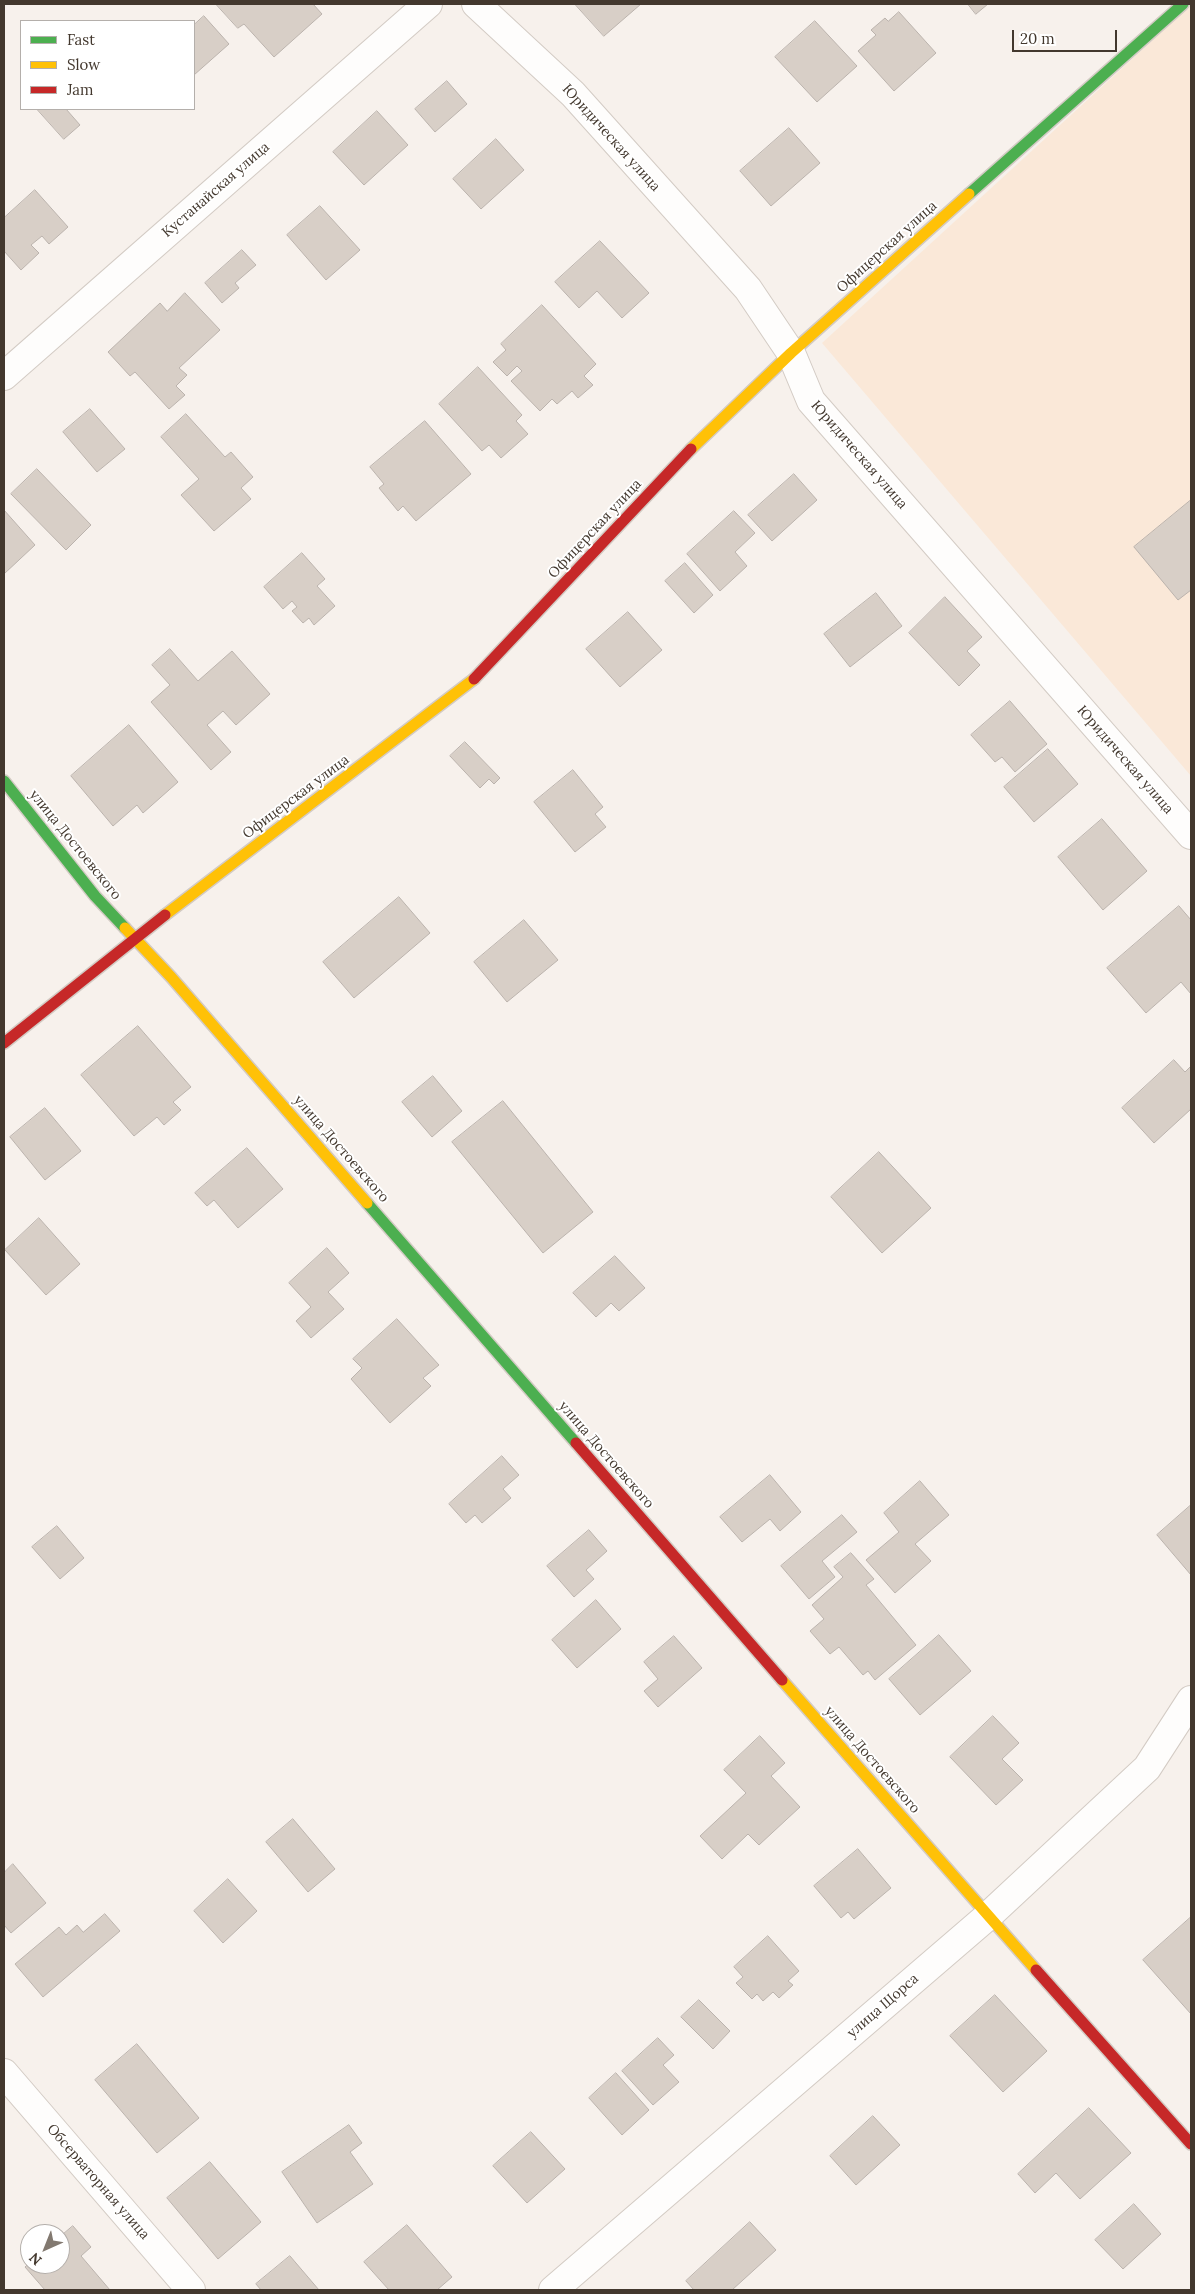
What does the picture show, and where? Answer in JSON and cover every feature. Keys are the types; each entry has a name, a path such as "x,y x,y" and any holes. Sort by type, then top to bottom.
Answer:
{"street":[{"name":"Кустанайская улица","path":"4,376 428,4"},
{"name":"Юридическая улица","path":"476,4 573,94 748,289 791,353 811,401 1191,835"},
{"name":"Офицерская улица","path":"4,1043 135,938 474,679 679,461 791,353 1183,4"},
{"name":"улица Достоевского","path":"4,781 95,896 135,938 988,1916 1191,2144"},
{"name":"улица Щорса","path":"553,2290 988,1916 1147,1768 1191,1700"},
{"name":"Обсерваторная улица","path":"4,2073 191,2290"}],"shaded area":[{"path":"1191,5 1191,776 822,343"}],"building":[{"path":"216,4 313,4 322,14 274,57 244,24 238,28"},
{"path":"575,4 641,4 604,36"},
{"path":"968,4 988,4 976,14"},
{"path":"899,12 936,53 894,91 858,51 876,35 871,30 885,18 888,21"},
{"path":"204,16 229,44 195,74 195,24"},
{"path":"815,21 857,66 817,102 775,57"},
{"path":"447,81 467,104 435,132 415,109"},
{"path":"38,110 67,110 80,125 64,139"},
{"path":"377,111 408,145 364,185 333,152"},
{"path":"789,128 820,163 771,206 740,171"},
{"path":"496,139 524,170 481,209 453,179"},
{"path":"35,190 68,227 49,244 42,236 31,245 39,253 21,270 4,251 4,218"},
{"path":"320,206 360,250 326,280 287,235"},
{"path":"600,241 649,293 622,318 597,291 579,308 555,282"},
{"path":"242,250 256,265 235,283 239,288 222,303 205,283"},
{"path":"185,293 220,330 179,368 187,375 176,386 185,395 169,409 135,372 130,376 108,352 160,303 167,311"},
{"path":"542,305 596,364 584,376 593,385 578,398 572,391 557,404 552,399 540,411 511,381 522,371 517,366 507,376 493,362 506,350 501,344"},
{"path":"478,367 522,415 516,421 528,434 501,458 489,445 482,451 439,404"},
{"path":"90,409 125,449 97,472 63,432"},
{"path":"186,414 225,457 231,452 253,477 241,488 251,499 214,531 181,495 199,479 161,437"},
{"path":"425,421 471,474 416,521 403,506 398,511 379,488 384,484 370,467"},
{"path":"37,469 91,525 66,550 11,494"},
{"path":"794,474 817,500 772,541 748,515"},
{"path":"1191,500 1191,590 1178,600 1134,547"},
{"path":"4,510 35,545 4,574"},
{"path":"734,511 755,533 735,552 747,566 720,591 687,554"},
{"path":"302,553 325,579 317,586 335,606 314,625 309,618 303,623 292,611 297,607 292,601 283,609 264,587"},
{"path":"685,563 713,595 694,613 665,581"},
{"path":"876,593 902,626 850,667 824,634"},
{"path":"945,597 982,637 967,651 980,665 959,686 909,633"},
{"path":"628,612 662,650 620,687 586,649"},
{"path":"170,649 198,681 232,651 270,694 236,725 223,711 207,725 231,752 211,770 151,702 170,685 152,665"},
{"path":"1010,701 1047,744 1015,772 1002,757 995,762 971,735"},
{"path":"129,725 178,782 143,813 137,805 113,826 71,776"},
{"path":"465,742 500,778 494,784 489,779 480,788 450,756"},
{"path":"1048,749 1078,784 1034,822 1004,787"},
{"path":"573,770 603,807 595,814 606,827 575,852 534,802"},
{"path":"1102,819 1147,871 1103,910 1058,857"},
{"path":"399,897 430,933 354,998 323,962"},
{"path":"1179,906 1191,920 1191,994 1181,982 1146,1013 1107,968"},
{"path":"524,920 558,960 507,1002 474,962"},
{"path":"138,1026 191,1087 173,1102 181,1110 164,1125 157,1117 134,1136 81,1075"},
{"path":"1174,1060 1185,1072 1191,1066 1191,1109 1154,1143 1122,1108"},
{"path":"433,1076 462,1111 432,1137 402,1102"},
{"path":"503,1101 593,1212 543,1253 452,1142"},
{"path":"45,1108 81,1151 45,1180 10,1137"},
{"path":"247,1148 283,1189 238,1228 214,1200 207,1206 195,1193"},
{"path":"879,1152 931,1208 882,1253 831,1197"},
{"path":"39,1218 80,1264 46,1295 5,1250"},
{"path":"327,1248 349,1273 328,1292 344,1309 311,1338 296,1321 311,1307 289,1283"},
{"path":"615,1256 645,1288 619,1311 611,1303 596,1317 573,1293"},
{"path":"397,1319 439,1365 423,1378 431,1386 390,1423 351,1379 362,1368 353,1359"},
{"path":"502,1456 519,1475 503,1489 511,1498 482,1523 475,1515 466,1523 449,1504"},
{"path":"770,1475 801,1512 780,1531 770,1519 742,1542 720,1517"},
{"path":"920,1481 949,1515 915,1544 931,1561 895,1593 866,1560 899,1532 884,1513"},
{"path":"1191,1505 1191,1575 1157,1535"},
{"path":"842,1515 857,1532 822,1561 835,1577 809,1599 781,1566"},
{"path":"57,1526 84,1558 60,1579 32,1547"},
{"path":"589,1530 607,1551 586,1570 594,1579 574,1597 547,1566"},
{"path":"851,1553 874,1579 866,1585 916,1645 875,1680 868,1671 863,1675 839,1647 830,1654 810,1631 824,1619 812,1605 843,1577 834,1567"},
{"path":"596,1600 621,1629 577,1668 552,1640"},
{"path":"939,1635 971,1671 920,1715 889,1679"},
{"path":"674,1636 702,1668 658,1707 644,1691 658,1679 644,1662"},
{"path":"993,1716 1019,1743 1002,1759 1023,1780 996,1805 950,1757"},
{"path":"760,1736 785,1763 771,1776 800,1807 759,1845 748,1834 722,1859 700,1836 746,1793 724,1770"},
{"path":"293,1819 335,1869 308,1892 266,1842"},
{"path":"858,1849 891,1888 854,1919 848,1912 841,1918 814,1886"},
{"path":"13,1864 46,1903 11,1933 4,1925 4,1873"},
{"path":"228,1879 257,1911 223,1943 194,1911"},
{"path":"105,1914 120,1931 43,1997 15,1964 59,1927 66,1935 77,1925 83,1932"},
{"path":"1191,1917 1191,2014 1143,1960"},
{"path":"768,1936 799,1971 788,1981 793,1985 779,1998 773,1992 763,2001 757,1994 752,1999 736,1983 743,1977 734,1967"},
{"path":"995,1995 1047,2051 1003,2092 950,2036"},
{"path":"699,2000 730,2031 713,2049 681,2017"},
{"path":"658,2038 674,2055 663,2065 679,2082 653,2105 622,2071"},
{"path":"137,2044 199,2118 157,2153 95,2080"},
{"path":"616,2073 649,2110 622,2135 589,2098"},
{"path":"1089,2108 1131,2153 1080,2199 1056,2173 1035,2193 1018,2174"},
{"path":"873,2116 900,2145 856,2185 830,2156"},
{"path":"349,2125 362,2143 350,2152 373,2184 317,2223 282,2172"},
{"path":"531,2132 565,2169 527,2203 493,2166"},
{"path":"210,2162 261,2222 218,2259 167,2198"},
{"path":"1134,2204 1161,2234 1123,2269 1095,2240"},
{"path":"750,2222 776,2250 732,2290 694,2290 686,2281"},
{"path":"407,2225 452,2277 437,2290 389,2290 364,2262"},
{"path":"73,2226 91,2247 81,2256 110,2290 45,2290 31,2274 70,2274 70,2229"},
{"path":"290,2256 319,2290 261,2290 256,2284"}],"traffic: fast":[{"path":"969,194 1183,4"},
{"path":"4,781 95,896 125,928"},
{"path":"367,1203 576,1443"}],"traffic: slow":[{"path":"691,449 791,353 969,194"},
{"path":"165,915 474,679"},
{"path":"125,928 171,977 367,1203"},
{"path":"782,1680 1036,1970"}],"traffic: jam":[{"path":"474,679 691,449"},
{"path":"4,1043 165,915"},
{"path":"576,1443 782,1680"},
{"path":"1036,1970 1191,2144"}]}
